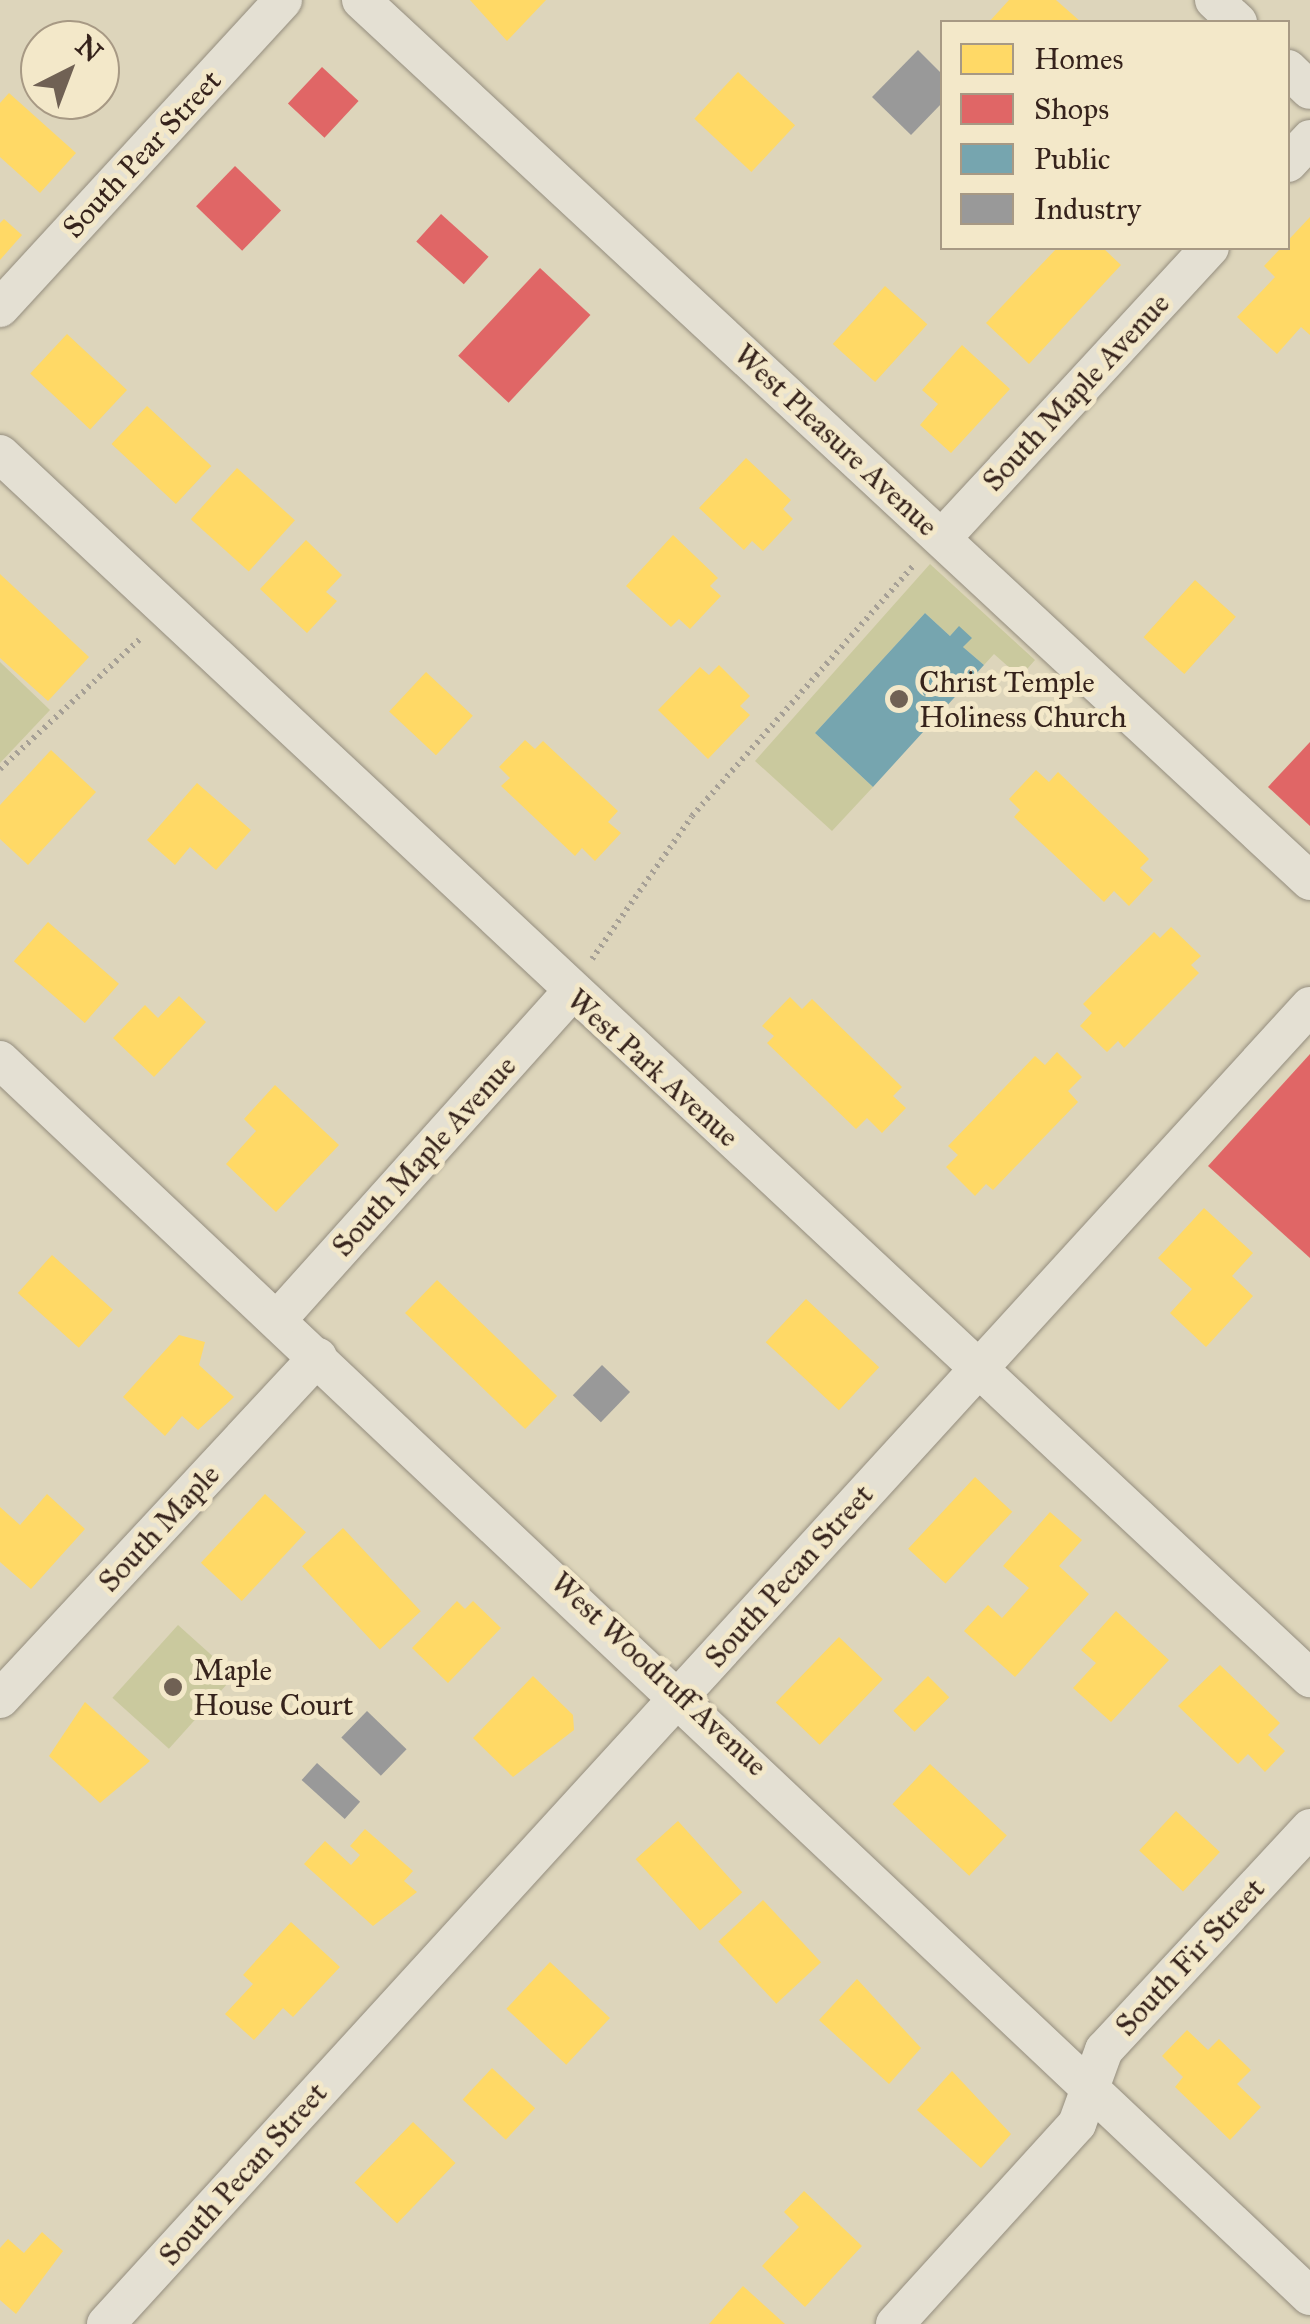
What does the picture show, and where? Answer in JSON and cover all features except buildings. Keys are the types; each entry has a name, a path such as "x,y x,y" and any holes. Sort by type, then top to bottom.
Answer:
{"street":[{"name":"South Pear Street","path":"0,308 284,0"},
{"name":"West Pleasure Avenue","path":"362,0 1310,881"},
{"path":"1214,0 1236,20"},
{"path":"1290,71 1310,90"},
{"path":"1290,162 1310,139"},
{"name":"South Maple Avenue","path":"942,538 1208,250"},
{"name":"West Park Avenue","path":"0,454 570,993 982,1365 1310,1678"},
{"name":"South Maple Avenue","path":"278,1319 570,993"},
{"name":"South Pecan Street","path":"106,2324 1310,1006"},
{"name":"West Woodruff Avenue","path":"0,1060 682,1694 1310,2296"},
{"name":"South Maple","path":"0,1699 318,1357"},
{"name":"South Fir Street","path":"895,2324 1078,2124 1104,2050 1310,1828"}],"path":[{"path":"570,993 654,863 913,566"},
{"path":"0,769 69,714 146,632"}],"green space":[{"path":"930,564 1035,660 1020,677 994,654 984,665 963,647 971,638 959,627 950,636 925,613 815,733 873,787 832,831 755,761"},
{"path":"0,662 50,710 0,763"},
{"name":"Maple House Court","path":"178,1625 234,1676 169,1749 112,1698"}],"place":[{"name":"Christ Temple Holiness Church","path":"899,699"},
{"name":"Maple House Court","path":"173,1687"}]}
